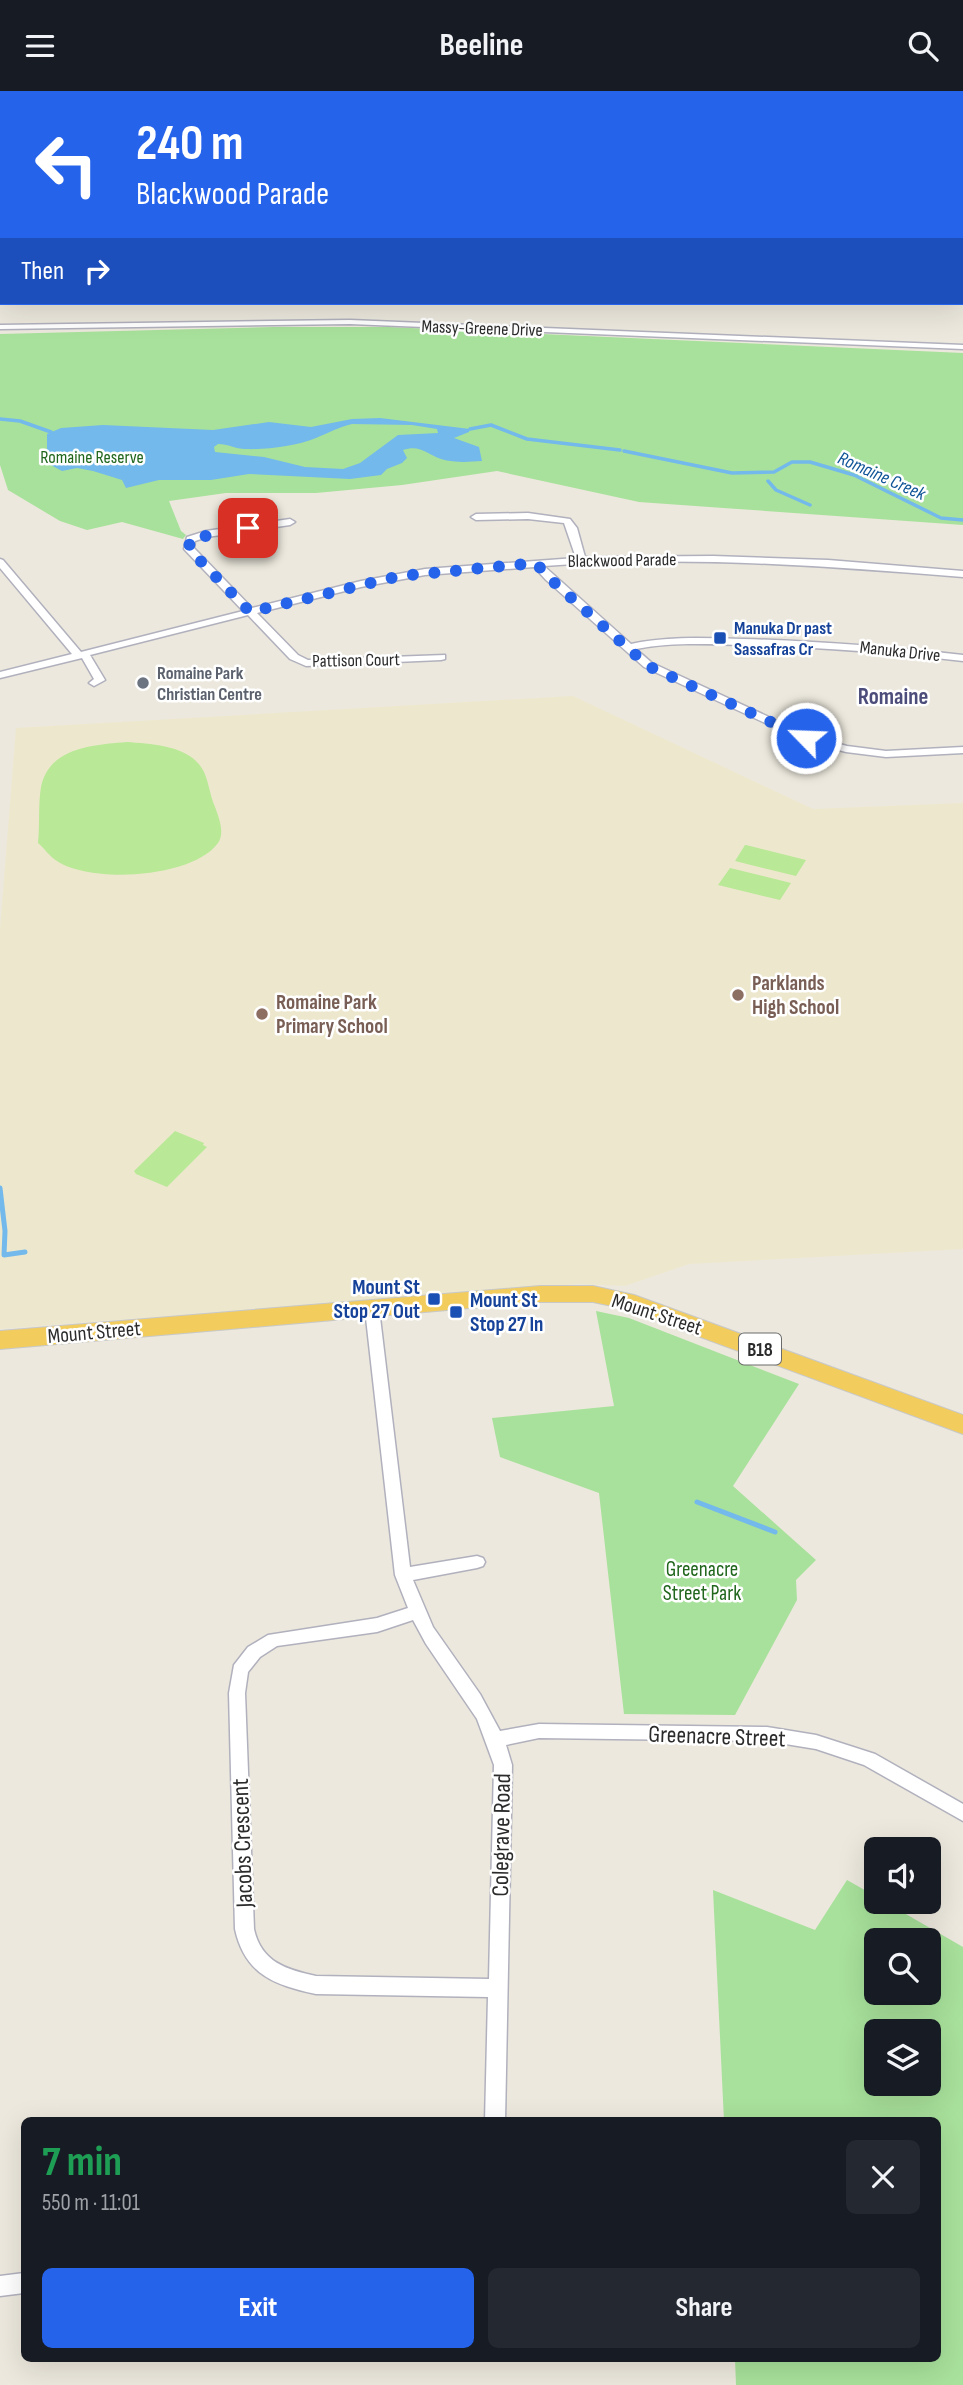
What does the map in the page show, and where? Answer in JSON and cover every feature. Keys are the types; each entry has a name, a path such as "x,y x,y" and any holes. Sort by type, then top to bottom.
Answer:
{"highway":[{"name":"Mount Street","path":"0,1340 540,1294 593,1294 626,1301 963,1425"}],"street":[{"name":"Massy-Greene Drive","path":"0,327 350,322 963,347"},
{"path":"476,517 528,516 567,521 581,560"},
{"name":"Pattison Court","path":"290,522 190,539 189,549 294,657 306,663 441,657"},
{"name":"Blackwood Parade","path":"0,675 400,576 581,560 770,561 963,574"},
{"path":"0,562 100,675 100,680 94,683"},
{"path":"536,563 549,578 648,666 806,738 846,749 886,754 963,750"},
{"name":"Manuka Drive","path":"628,648 660,641 755,642 848,646 963,658"},
{"name":"Colegrave Road","path":"372,1309 403,1575 417,1612 431,1637 485,1714 497,1739 503,1765 495,2117"},
{"path":"403,1575 477,1562"},
{"name":"Jacobs Crescent","path":"417,1612 377,1625 274,1640 254,1652 240,1670 237,1693 244,1921 250,1947 266,1968 292,1980 316,1985 498,1988"},
{"name":"Greenacre Street","path":"497,1739 539,1731 767,1734 816,1742 869,1759 963,1813"},
{"path":"0,2286 21,2283"}],"shaded area":[{"path":"573,696 813,809 963,803 963,1249 689,1264 625,1286 580,1284 0,1329 0,929 16,728"}],"green space":[{"name":"Romaine Reserve","path":"388,327 963,353 963,525 639,502 497,471 402,485 316,493 226,493 169,501 181,531 186,535 183,539 122,522 87,530 60,521 8,490 0,465 0,334"},
{"path":"127,742 181,751 198,763 206,776 220,821 221,835 218,843 205,855 187,864 141,874 93,873 57,861 38,843 40,794 46,774 63,756 75,751"},
{"path":"745,845 806,860 796,876 735,861"},
{"path":"730,868 791,883 780,900 718,885"},
{"path":"175,1131 204,1143 207,1147 167,1187 136,1174 134,1171"},
{"name":"Greenacre Street Park","path":"596,1311 629,1318 799,1384 733,1486 816,1560 796,1580 797,1600 735,1715 624,1714 599,1493 500,1457 492,1418 614,1406"},
{"path":"847,1880 864,1890 864,1914 906,1914 930,1928 864,1928 864,2005 941,2005 941,1934 963,1947 963,2385 736,2385 735,2362 941,2362 941,2117 724,2117 713,1890 815,1930"}],"water":[{"path":"380,418 470,429 469,432 454,438 479,447 482,461 446,460 419,449 409,448 403,450 407,458 402,463 387,469 381,475 350,479 249,474 211,480 159,480 126,488 122,480 77,468 62,471 47,463 47,434 61,428 103,425 213,430 269,422 311,427 352,419","holes":["352,424 412,425 437,429 438,433 398,435 360,463 343,469 305,467 264,457 215,452 214,447 218,444 245,449 281,447 308,441"]}],"waterway":[{"name":"Romaine Creek","path":"0,419 20,421 51,432"},
{"name":"Romaine Creek","path":"470,429 491,425 527,439 620,450"},
{"name":"Romaine Creek","path":"624,451 732,473 774,472 792,462 810,462 854,475 941,518 963,520"},
{"path":"768,481 776,490 810,505"},
{"path":"0,1188 5,1231 4,1255 25,1252"},
{"path":"697,1502 775,1532"}],"place":[{"name":"Manuka Dr past Sassafras Cr","path":"720,638"},
{"name":"Romaine Park Christian Centre","path":"143,683"},
{"name":"Parklands High School","path":"738,995"},
{"name":"Romaine Park Primary School","path":"262,1014"},
{"name":"Mount St Stop 27 Out","path":"434,1299"},
{"name":"Mount St Stop 27 In","path":"456,1312"}],"district":[{"name":"Romaine","path":"893,696"}],"route":[{"path":"248,528 190,539 189,549 250,612 400,576 536,563 549,578 648,666 806,738"}]}
